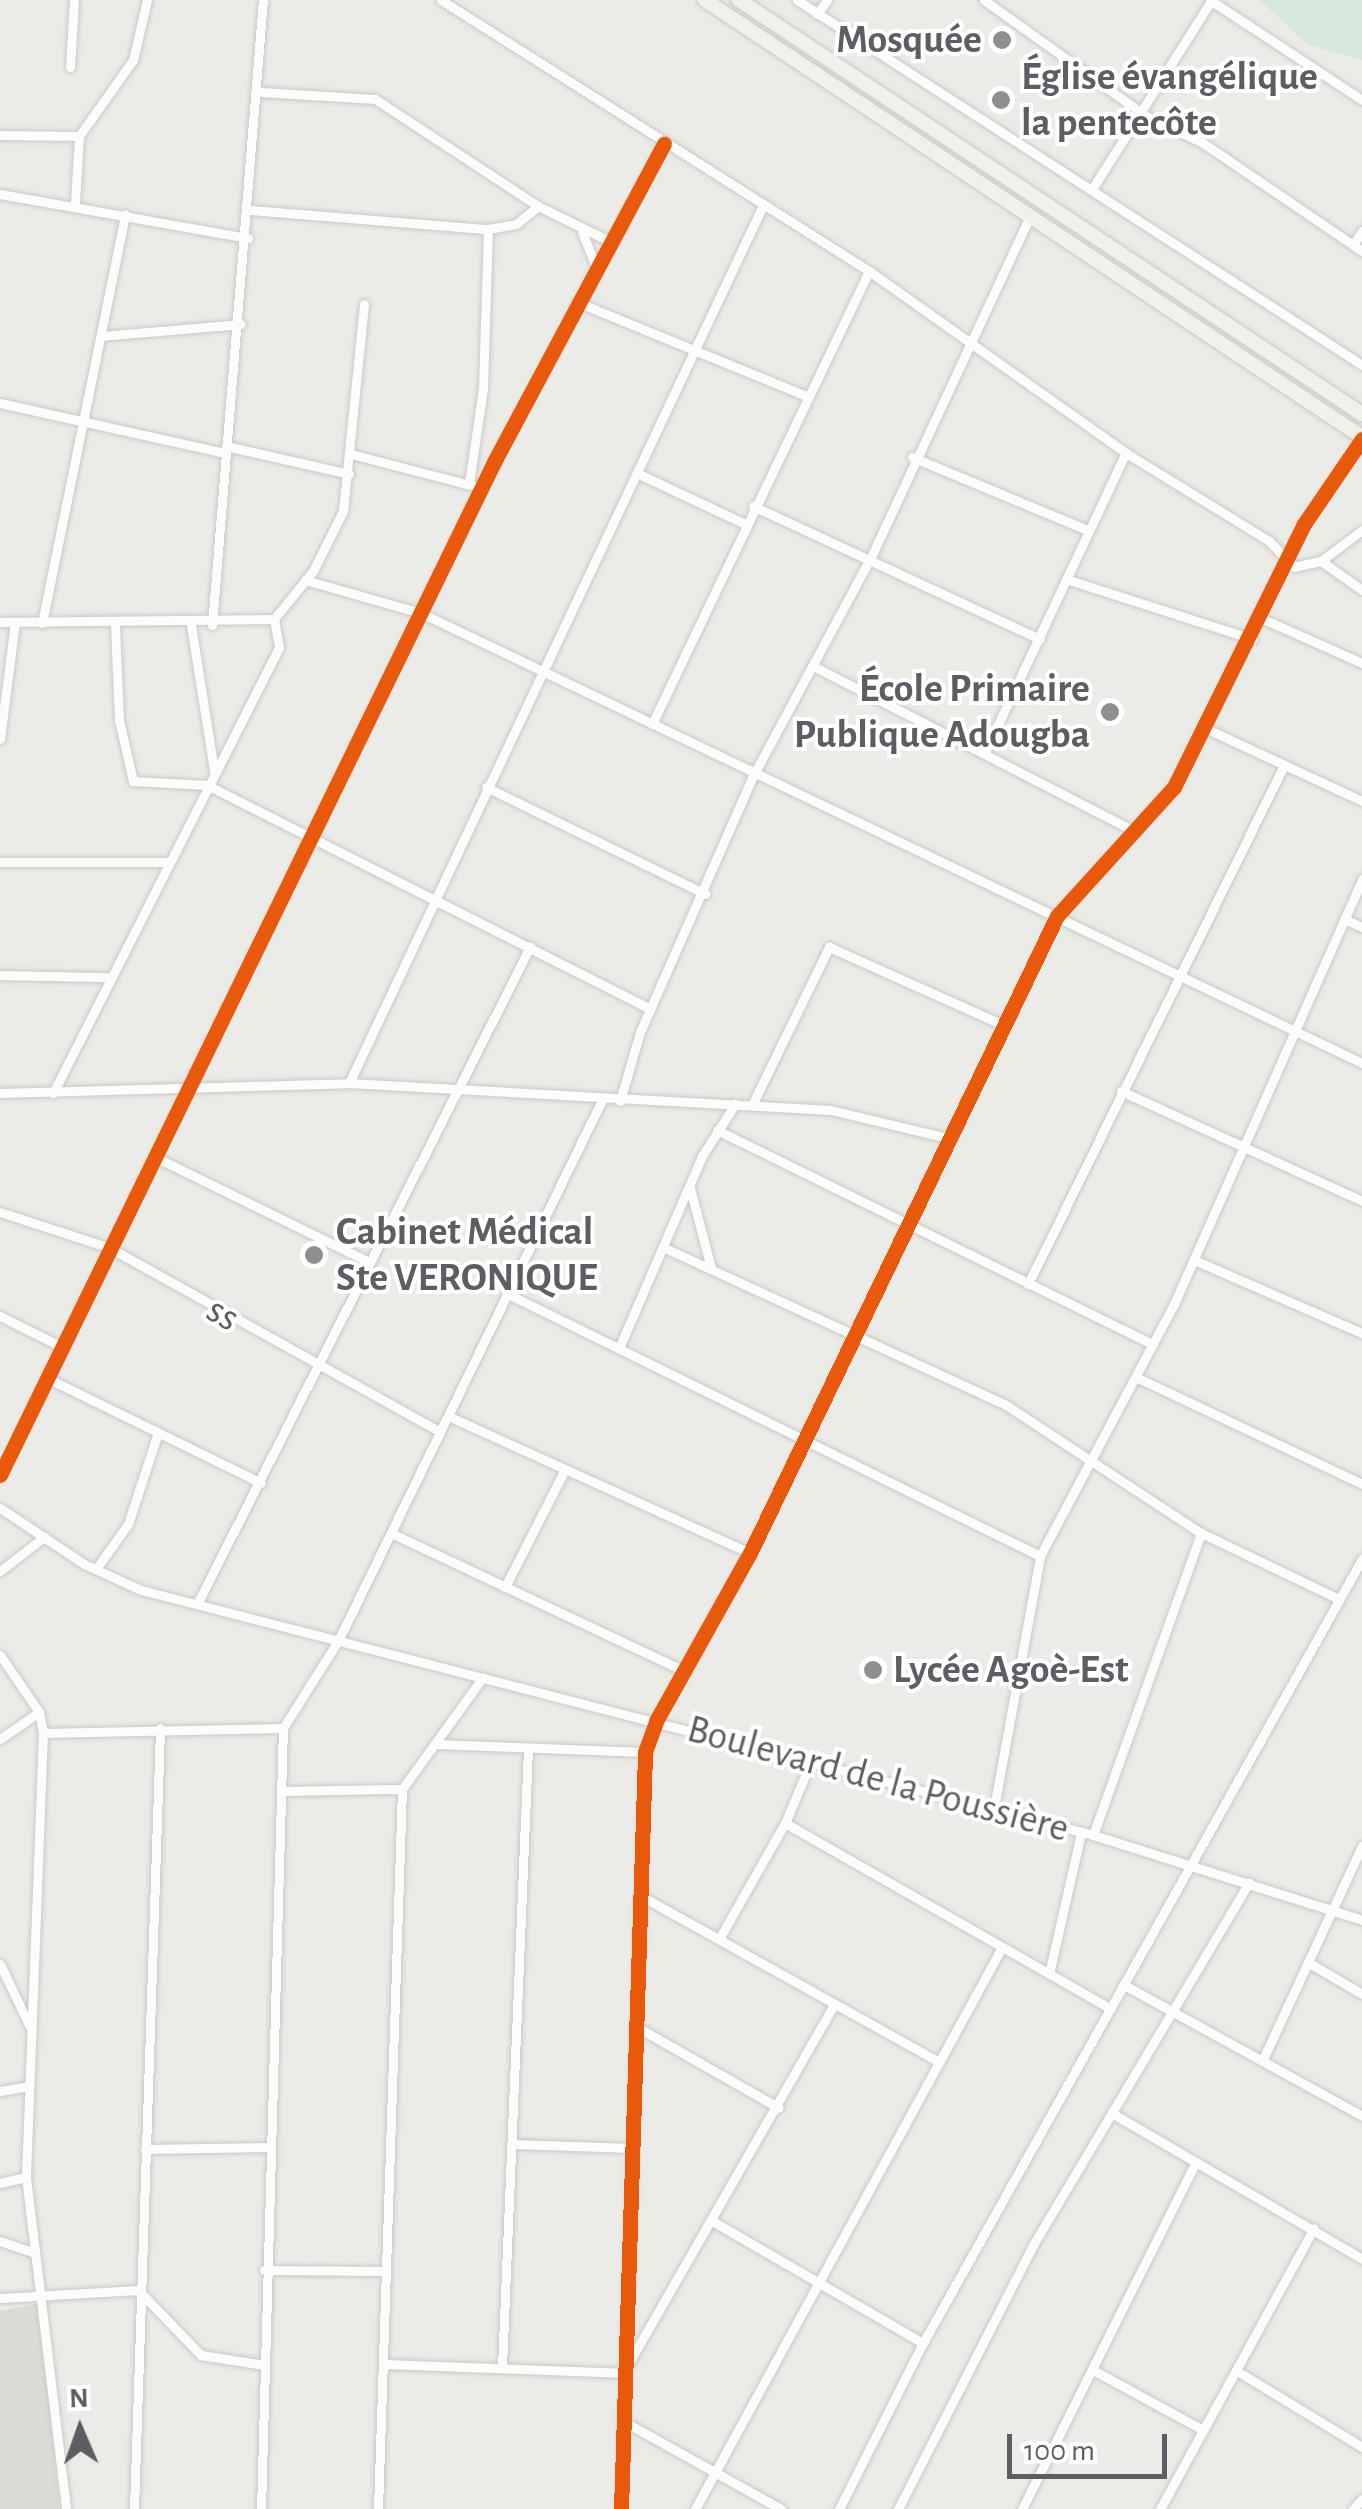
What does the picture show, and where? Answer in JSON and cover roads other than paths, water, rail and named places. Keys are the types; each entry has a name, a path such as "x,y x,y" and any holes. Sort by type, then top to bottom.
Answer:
{"main road":[{"path":"706,0 1362,438"},
{"path":"739,0 1362,414"}],"street":[{"path":"70,67 74,0"},
{"path":"76,204 79,136 133,60 147,0"},
{"path":"212,625 262,92 264,0"},
{"path":"442,0 868,271 1126,453 1268,541 1288,563 1302,568 1321,562 1362,530"},
{"path":"797,0 1094,186 1362,365"},
{"path":"817,14 827,0"},
{"path":"984,0 1139,112 1203,144 1357,248 1362,231"},
{"path":"1094,186 1210,0 1362,100"},
{"path":"262,92 374,99 538,206 582,232 610,241"},
{"path":"0,135 79,136"},
{"path":"0,1475 482,488 664,143"},
{"path":"0,194 76,204 248,238"},
{"path":"349,1083 432,896 641,475 690,349 763,205"},
{"path":"250,210 488,229 516,224 538,206"},
{"path":"42,623 125,214"},
{"path":"620,1101 650,1008 705,894 754,774 815,667 870,557 912,457 1031,214"},
{"path":"469,484 484,388 488,229"},
{"path":"582,232 596,266"},
{"path":"652,724 804,396 868,271"},
{"path":"578,302 804,396"},
{"path":"0,622 212,625 274,619 306,580 340,520 349,474 364,304"},
{"path":"101,336 240,324"},
{"path":"0,403 349,474"},
{"path":"621,2509 645,1752 656,1721 750,1553 946,1138 1057,916 1097,864 1136,832 1207,730 1318,500 1362,438"},
{"path":"984,752 1126,453"},
{"path":"351,454 482,488"},
{"path":"912,457 1087,530"},
{"path":"641,475 745,524"},
{"path":"753,506 1040,638"},
{"path":"1321,562 1362,590"},
{"path":"1066,579 1252,639"},
{"path":"306,580 421,613 1057,916 1176,977 1362,1062"},
{"path":"53,1093 108,977 279,647 274,619"},
{"path":"1263,619 1362,663"},
{"path":"0,740 15,622"},
{"path":"114,625 130,778 206,785 650,1008"},
{"path":"191,625 214,770"},
{"path":"815,667 1136,832"},
{"path":"1207,730 1362,800"},
{"path":"1028,1284 1176,977 1284,765"},
{"path":"486,787 705,894"},
{"path":"0,862 167,862"},
{"path":"993,1812 1040,1556 1154,1345 1194,1260 1239,1145 1362,879"},
{"path":"1344,919 1362,927"},
{"path":"197,1604 318,1369 452,1092 530,947"},
{"path":"752,1105 829,947 1004,1025"},
{"path":"0,976 108,977"},
{"path":"0,1093 186,1093 349,1083 850,1113 946,1138"},
{"path":"1121,1091 1362,1201"},
{"path":"261,2509 264,2270 284,1791 283,1728 340,1639 602,1100"},
{"path":"619,1348 717,1130 736,1104"},
{"path":"717,1130 904,1226 1154,1345"},
{"path":"155,1158 369,1262"},
{"path":"690,1187 710,1268"},
{"name":"ss","path":"0,1212 110,1248 318,1369 440,1432"},
{"path":"666,1249 854,1331 1020,1413 1201,1533 1339,1599"},
{"path":"1194,1260 1362,1332"},
{"path":"508,1294 1040,1556"},
{"path":"0,1316 62,1347"},
{"path":"48,1378 261,1483"},
{"path":"1138,1378 1362,1484"},
{"path":"448,1416 750,1553"},
{"path":"96,1570 128,1524 158,1433"},
{"path":"505,1587 565,1469"},
{"name":"Boulevard de la Poussière","path":"0,1508 96,1570 197,1604 656,1721 809,1766 1093,1835 1189,1862 1362,1920"},
{"path":"1093,1835 1201,1533"},
{"path":"391,1534 686,1672"},
{"path":"0,1571 44,1537"},
{"path":"839,2509 923,2343 1362,1559"},
{"path":"0,1654 40,1712 43,1733 26,2176 32,2252 41,2290 66,2509"},
{"path":"378,2509 402,1789 484,1677"},
{"path":"0,1739 40,1712"},
{"path":"134,2509 138,2290 160,1728"},
{"path":"43,1733 283,1728"},
{"path":"436,1744 645,1752"},
{"path":"502,2367 528,1748"},
{"path":"719,1940 786,1823 809,1766"},
{"path":"284,1791 402,1789"},
{"path":"786,1823 1111,2009"},
{"path":"1049,1974 1081,1833"},
{"path":"1264,2057 1337,1912 1362,1846"},
{"path":"898,2509 1032,2244 1116,2115 1249,1882"},
{"path":"641,1896 940,2062"},
{"path":"695,2509 1001,1948"},
{"path":"0,1964 30,2028"},
{"path":"1311,1964 1362,1994"},
{"path":"1126,1986 1264,2057 1362,2116"},
{"path":"623,2373 714,2222 834,2005"},
{"path":"637,2027 779,2108"},
{"path":"0,2091 27,2086"},
{"path":"1116,2115 1362,2259"},
{"path":"513,2144 633,2148"},
{"path":"145,2149 270,2147"},
{"path":"1022,2509 1196,2164"},
{"path":"0,2182 26,2176"},
{"path":"714,2222 923,2343"},
{"path":"1160,2509 1314,2228"},
{"path":"0,2241 32,2252"},
{"path":"264,2270 386,2272"},
{"path":"0,2298 41,2290 138,2290 202,2355 264,2365"},
{"path":"383,2364 623,2373"},
{"path":"1093,2370 1203,2430"},
{"path":"1237,2371 1362,2447"},
{"path":"623,2421 782,2509"},
{"path":"1353,2509 1362,2499"}],"place":[{"name":"Mosquée","path":"1002,40"},
{"name":"Église évangélique la pentecôte","path":"1001,100"},
{"name":"École Primaire Publique Adougba","path":"1110,712"},
{"name":"Cabinet Médical Ste VERONIQUE","path":"314,1255"},
{"name":"Lycée Agoè-Est","path":"873,1670"}]}
